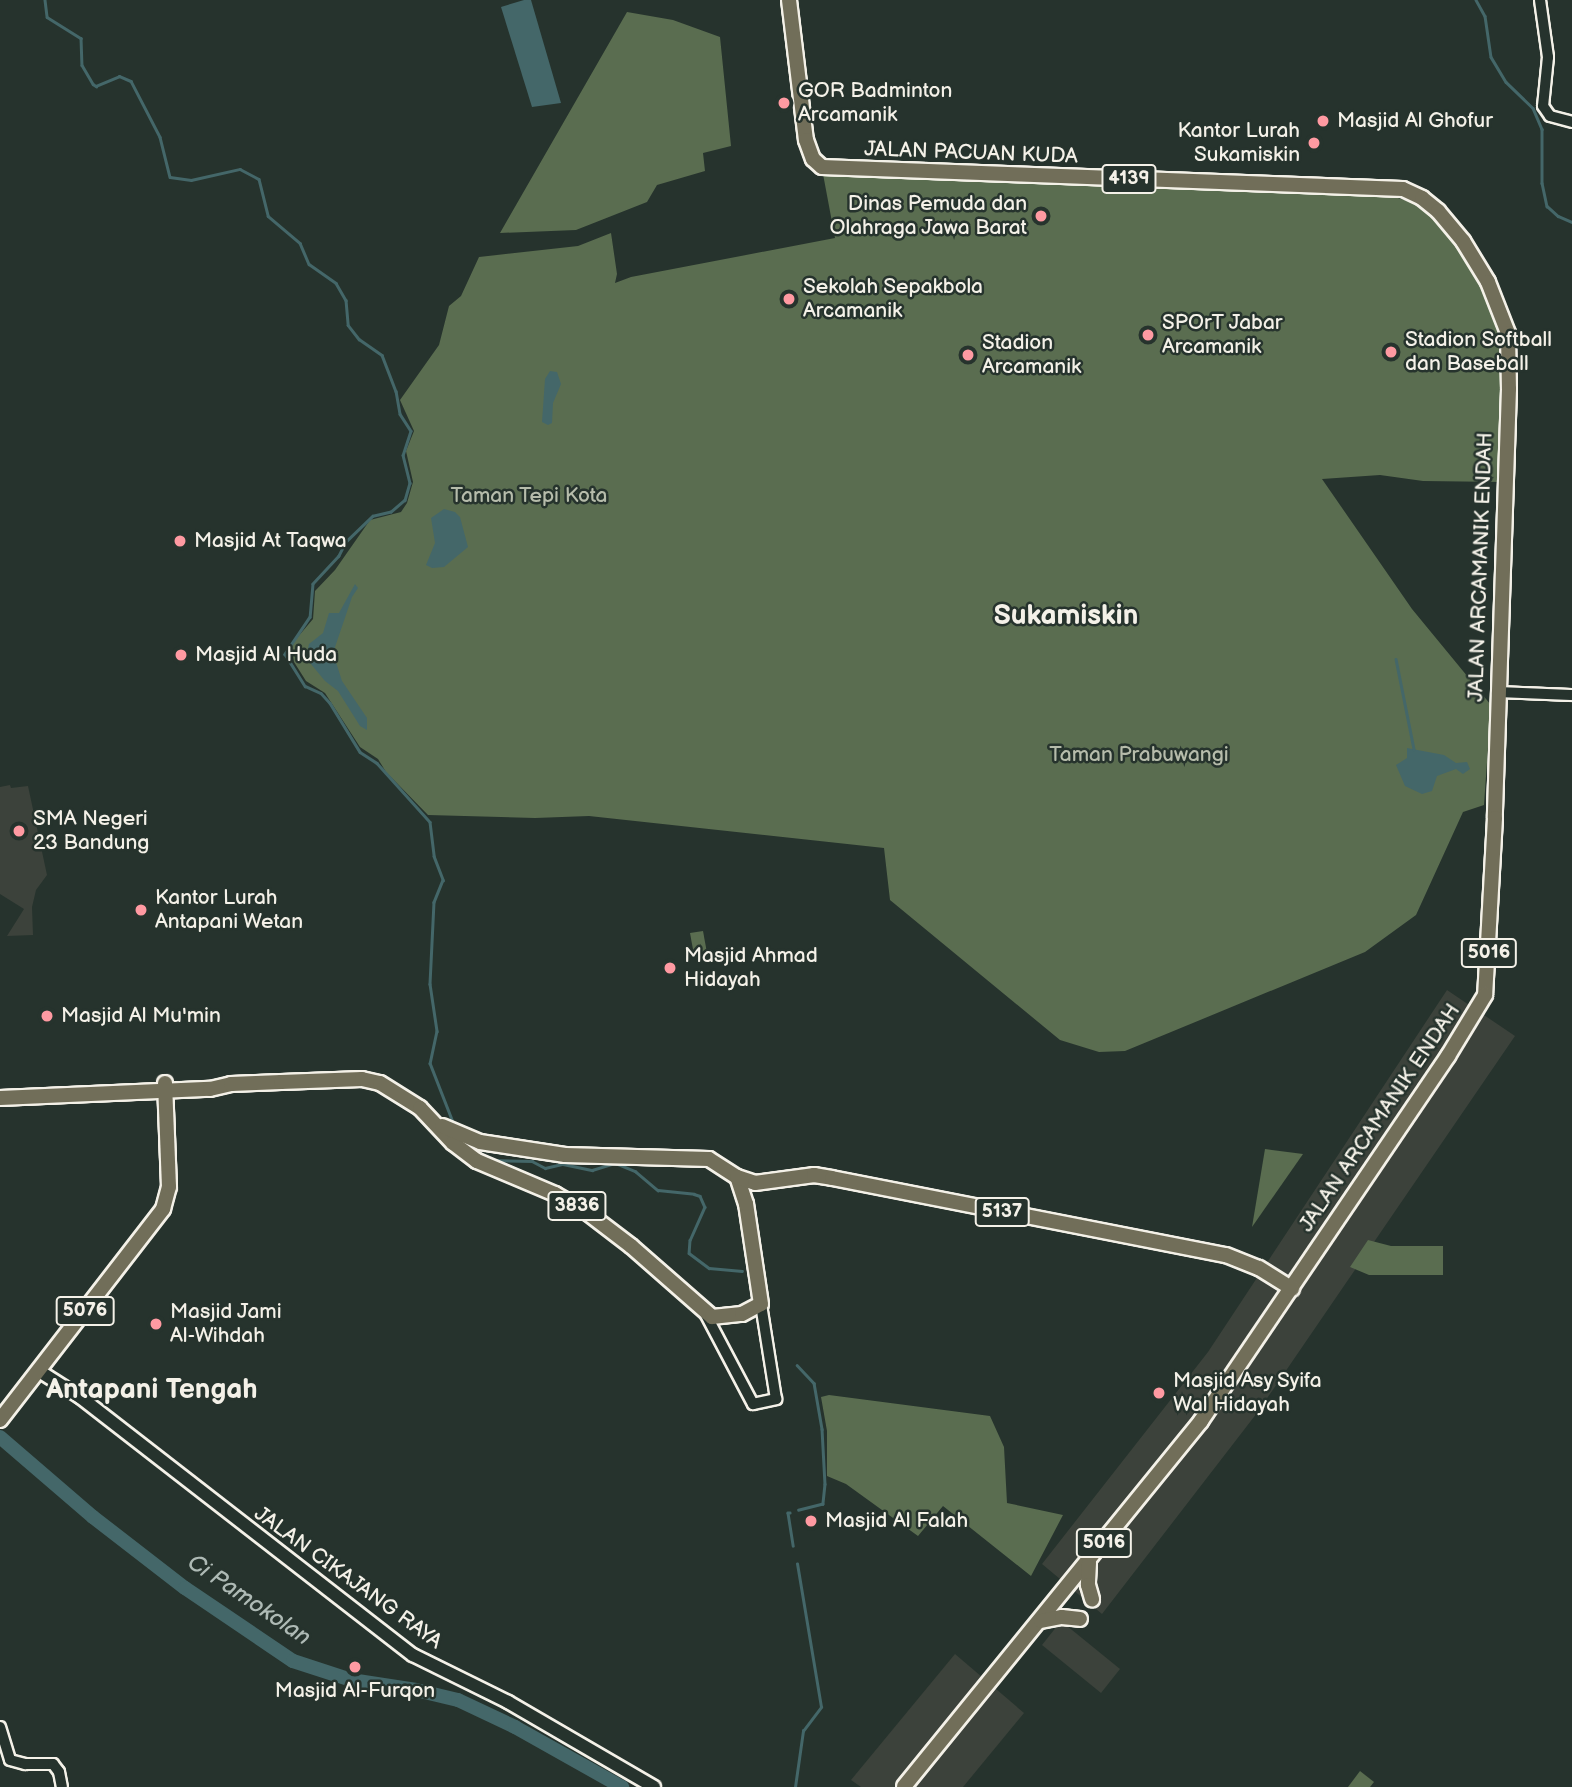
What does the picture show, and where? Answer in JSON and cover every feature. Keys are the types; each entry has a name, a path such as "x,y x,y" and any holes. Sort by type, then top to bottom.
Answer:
{"main road":[{"name":"JALAN PACUAN KUDA","path":"789,0 806,140 813,159 822,167 1403,189 1422,198 1438,211 1463,241 1488,282 1508,333"},
{"name":"JALAN ARCAMANIK ENDAH","path":"904,1787 1201,1421 1292,1289 1485,995 1494,846 1508,333"},
{"name":"3836","path":"165,1087 210,1089 231,1084 362,1079 380,1083 408,1099 441,1125 467,1155 486,1166 555,1194 589,1214 631,1246 705,1313"},
{"path":"0,1089 165,1087"},
{"name":"5076","path":"0,1420 167,1201 169,1187 165,1087"},
{"path":"0,1098 75,1090"},
{"name":"5137","path":"441,1125 469,1139 565,1155 709,1159 737,1177 764,1183 814,1175 832,1178 1226,1255 1259,1268 1292,1289"},
{"path":"467,1155 469,1139"},
{"path":"705,1313 712,1317 734,1315 752,1311 761,1304 746,1204 737,1177"},
{"path":"746,1204 764,1183"},
{"name":"JALAN CIKAJANG RAYA","path":"39,1371 80,1397 413,1655 508,1702 654,1787"},
{"path":"1089,1561 1088,1585 1091,1600"},
{"path":"1041,1621 1062,1617 1080,1619"}],"street":[{"path":"1540,0 1548,57 1543,106 1550,116 1572,122"},
{"path":"1497,692 1569,695"},
{"path":"705,1313 752,1404 776,1399 761,1304"},
{"path":"0,1727 10,1760 25,1764 53,1764 59,1772 62,1787"}],"shaded area":[{"name":"SMA Negeri 23 Bandung","path":"10,785 11,788 28,786 47,875 36,890 32,907 33,935 7,936 24,909 0,894 0,787"},
{"path":"1447,990 1515,1036 1257,1413 1102,1614 1042,1564 1208,1352"},
{"path":"1061,1621 1120,1669 1101,1693 1042,1645"},
{"path":"955,1654 1024,1713 963,1787 861,1787 851,1780"}],"green space":[{"path":"627,12 673,20 720,37 731,146 703,153 705,171 657,185 647,202 576,230 500,233"},
{"name":"Taman Prabuwangi","path":"823,174 907,179 1381,193 1425,206 1497,302 1506,333 1502,482 1423,481 1380,475 1322,479 1412,609 1491,705 1484,805 1463,812 1416,915 1365,952 1125,1051 1099,1052 1060,1040 890,900 884,848 589,816 535,818 428,815 386,772 378,759 360,747 325,693 306,681 294,662 291,645 313,619 315,591 335,570 370,520 401,512 407,503 413,482 406,451 414,431 400,400 439,345 449,306 461,296 479,257 578,246 611,233 617,274 615,283 631,277 835,238"},
{"path":"703,931 707,953 694,955 690,933"},
{"path":"1265,1149 1303,1154 1252,1227"},
{"path":"1368,1240 1391,1246 1443,1246 1443,1275 1369,1275 1350,1267"},
{"path":"829,1395 990,1416 1004,1447 1007,1503 1063,1515 1031,1576 943,1506 918,1536 846,1484 827,1476 827,1431 821,1397"},
{"path":"1360,1771 1374,1782 1370,1787 1348,1787"}],"water":[{"path":"531,0 561,103 532,107 501,7"},
{"path":"550,371 557,372 561,384 553,403 552,423 548,425 542,422 545,379"},
{"path":"444,509 455,512 460,517 468,547 444,567 432,568 426,565 435,543 431,518"},
{"path":"355,584 358,588 352,597 333,653 342,681 367,718 367,730 360,726 338,691 325,681 306,658 309,644 323,633 329,613 339,613"},
{"path":"1407,748 1444,755 1456,763 1467,762 1470,769 1463,774 1456,769 1437,776 1432,791 1422,794 1405,786 1396,765 1407,758"}],"waterway":[{"path":"45,0 47,17 81,38 82,65 93,84 96,86 119,76 131,81 160,137 170,177 191,180 240,169 259,179 268,216 300,243 309,264 336,283 346,300 348,325 359,339 382,355 396,391 400,414 411,431 403,455 410,483 405,500 391,512 373,516 346,542 339,556 313,584 310,617 285,654 305,686 321,693 330,703 360,752 377,763 430,822 434,856 443,880 434,902 430,984 437,1031 430,1063 453,1122"},
{"path":"1476,0 1485,16 1491,57 1506,82 1533,108 1542,129 1542,183 1547,206 1558,216 1572,222"},
{"path":"1396,659 1414,749"},
{"path":"492,1160 532,1161 545,1168 563,1164 592,1170 615,1163 635,1171 658,1190 700,1196 705,1207 690,1240 689,1253 709,1268 742,1271"},
{"path":"797,1365 814,1383 822,1429 825,1484 823,1504 799,1510"},
{"name":"Ci Pamokolan","path":"0,1437 93,1517 185,1588 293,1661 351,1680 416,1690 458,1700 515,1727 622,1787"},
{"path":"790,1513 793,1546"},
{"path":"795,1787 803,1731 821,1707 797,1564"}],"place":[{"name":"GOR Badminton Arcamanik","path":"784,103"},
{"name":"Masjid Al Ghofur","path":"1323,121"},
{"name":"Kantor Lurah Sukamiskin","path":"1314,143"},
{"name":"Dinas Pemuda dan Olahraga Jawa Barat","path":"1041,216"},
{"name":"Sekolah Sepakbola Arcamanik","path":"789,299"},
{"name":"SPOrT Jabar Arcamanik","path":"1148,335"},
{"name":"Stadion Softball dan Baseball","path":"1391,352"},
{"name":"Stadion Arcamanik","path":"968,355"},
{"name":"Masjid At Taqwa","path":"180,541"},
{"name":"Masjid Al Huda","path":"181,655"},
{"name":"SMA Negeri 23 Bandung","path":"19,831"},
{"name":"Kantor Lurah Antapani Wetan","path":"141,910"},
{"name":"Masjid Ahmad Hidayah","path":"670,968"},
{"name":"Masjid Al Mu'min","path":"47,1016"},
{"name":"Masjid Jami Al-Wihdah","path":"156,1324"},
{"name":"Masjid Asy Syifa Wal Hidayah","path":"1159,1393"},
{"name":"Masjid Al Falah","path":"811,1521"},
{"name":"Masjid Al-Furqon","path":"355,1667"}],"district":[{"name":"Sukamiskin","path":"1066,616"},
{"name":"Antapani Tengah","path":"152,1390"}],"park label":[{"name":"Taman Tepi Kota","path":"529,496"}]}
